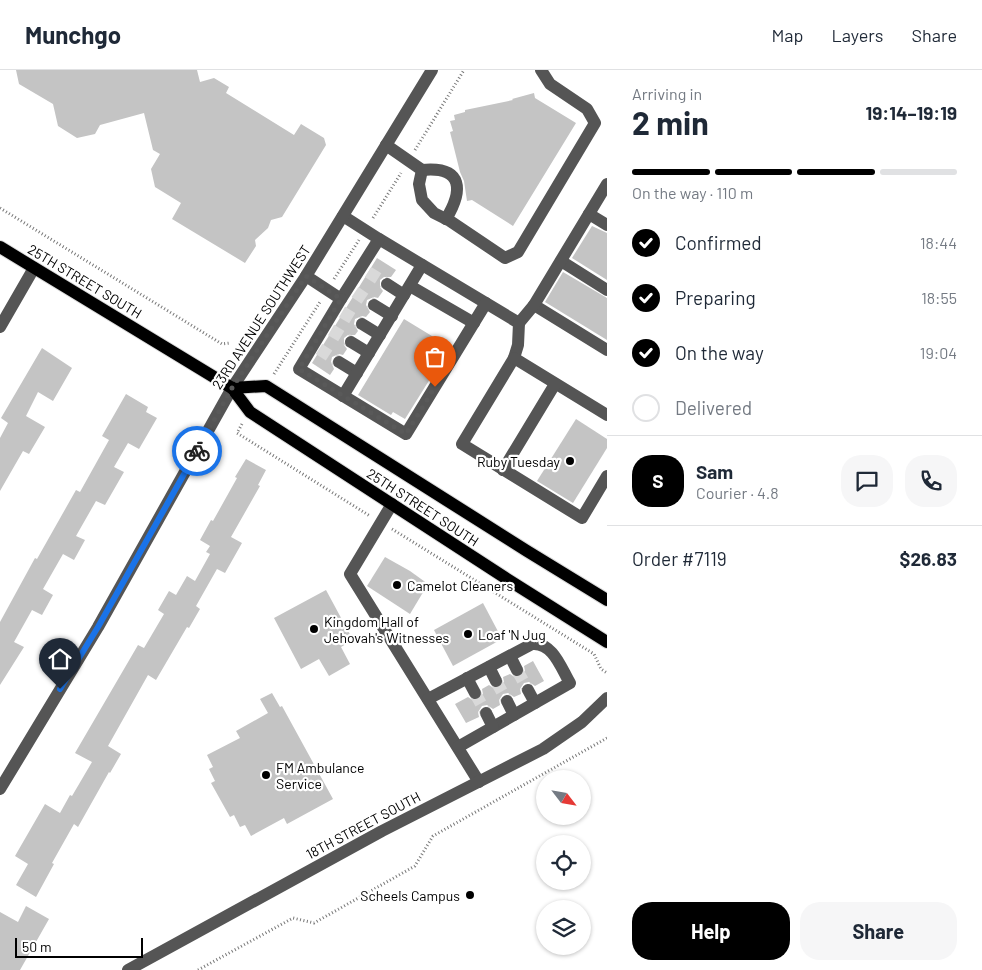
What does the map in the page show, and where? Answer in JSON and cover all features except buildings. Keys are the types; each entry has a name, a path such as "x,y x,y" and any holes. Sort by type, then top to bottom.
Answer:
{"main road":[{"name":"25TH STREET SOUTH","path":"0,246 232,388 250,412 607,642"},
{"name":"25TH STREET SOUTH","path":"232,388 266,386 607,600"}],"street":[{"name":"23RD AVENUE SOUTHWEST","path":"0,790 98,627 232,388 306,276 432,70"},
{"path":"422,170 419,184 422,200 434,212 505,258 518,252 595,123 587,108 550,84 541,70"},
{"path":"386,145 422,170 436,168 445,171 454,179 459,189 455,204 446,219"},
{"path":"607,184 534,305 519,323 518,345 514,358 462,444 582,518 607,476"},
{"path":"589,214 607,225"},
{"path":"343,216 422,266 519,323"},
{"path":"379,239 364,270 316,348 299,369 406,434 486,303"},
{"path":"561,261 607,290"},
{"path":"343,396 422,266"},
{"path":"0,327 34,268"},
{"path":"306,276 344,300"},
{"path":"387,284 407,290 474,324"},
{"path":"374,304 392,316"},
{"path":"534,305 607,350"},
{"path":"362,324 380,335"},
{"path":"351,342 369,354"},
{"path":"514,358 607,415"},
{"path":"339,362 357,373"},
{"path":"503,470 555,384"},
{"path":"392,504 350,574 479,782"},
{"path":"428,699 532,644 537,643 551,651 570,683 458,748"},
{"path":"510,656 517,670"},
{"path":"489,667 496,681"},
{"path":"467,678 475,693"},
{"path":"528,690 535,703"},
{"name":"18TH STREET SOUTH","path":"128,970 382,831 543,749 582,722 607,698"},
{"path":"507,701 514,715"},
{"path":"486,713 493,727"}],"path":[{"path":"0,208 222,344 230,343"},
{"path":"237,433 594,654 600,669 607,673"},
{"path":"198,970 293,918 314,923 415,866 433,836 607,738"}],"tunnel":[{"path":"368,272 387,284"},
{"path":"355,292 374,305"},
{"path":"342,312 362,324"},
{"path":"331,330 351,342"},
{"path":"319,349 339,362"},
{"path":"517,670 528,690"},
{"path":"496,681 507,701"},
{"path":"475,693 486,713"}],"way so far":[{"path":"197,451 232,388 306,276 341,299 299,369 406,434 435,387"}],"place":[{"name":"Ruby Tuesday","path":"570,461"},
{"name":"Camelot Cleaners","path":"397,585"},
{"name":"Kingdom Hall of Jehovah's Witnesses","path":"314,629"},
{"name":"Loaf 'N Jug","path":"468,634"},
{"name":"FM Ambulance Service","path":"266,775"},
{"name":"Scheels Campus","path":"470,895"}],"route":[{"path":"60,689 98,627 197,451"}]}
